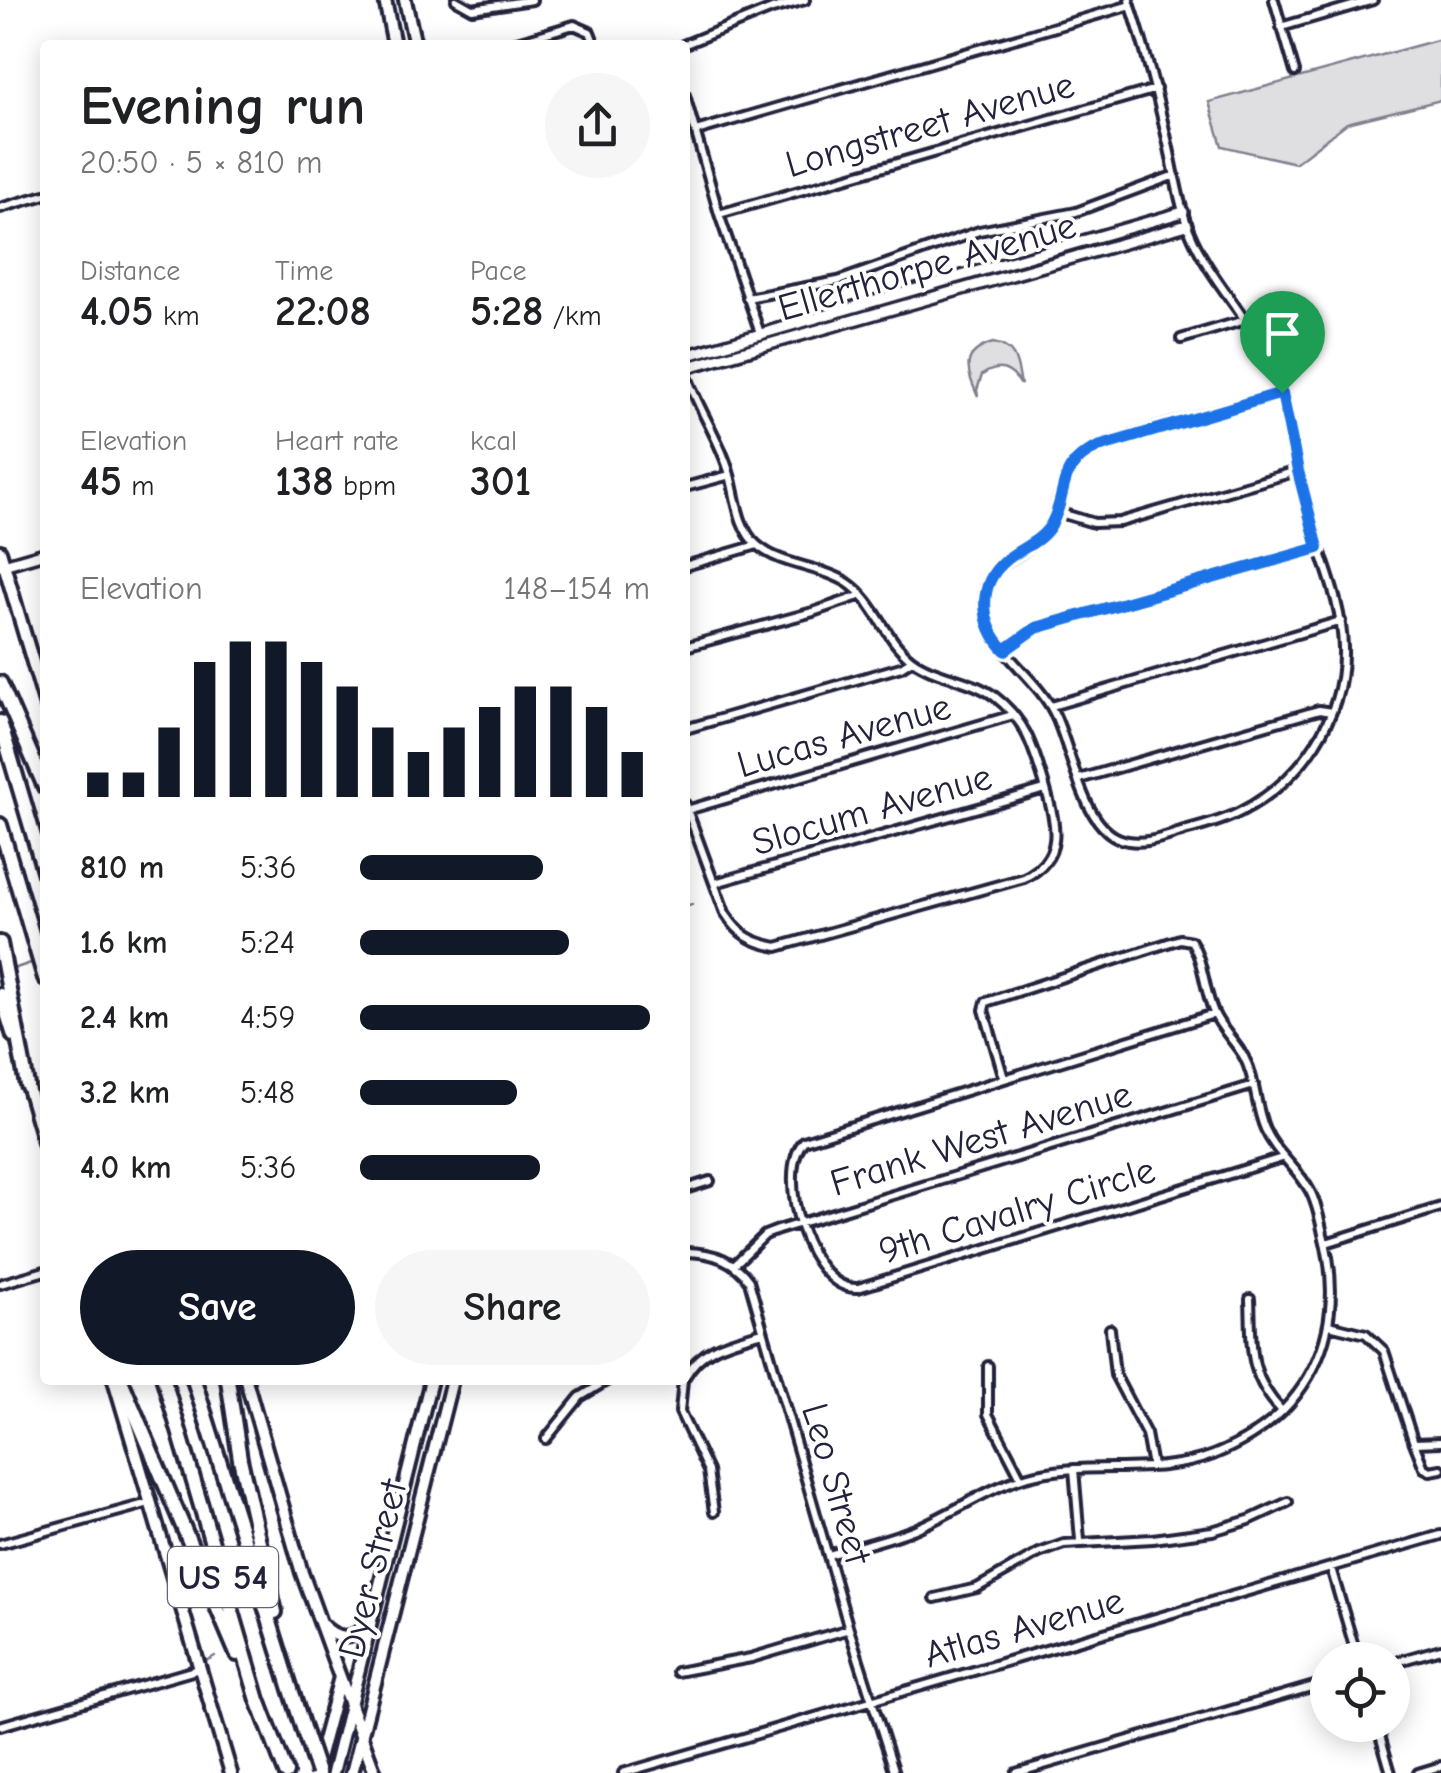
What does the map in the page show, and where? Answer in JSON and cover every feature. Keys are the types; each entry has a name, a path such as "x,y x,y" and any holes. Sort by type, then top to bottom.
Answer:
{"highway":[{"path":"0,683 40,775"},
{"path":"0,722 40,857"},
{"path":"0,825 40,961"},
{"path":"0,943 27,1085"},
{"path":"119,1385 258,1700"},
{"name":"US 54","path":"165,1385 258,1700 286,1773"},
{"name":"US 54","path":"196,1385 316,1773"},
{"path":"229,1385 248,1498 293,1692"}],"main road":[{"path":"385,0 393,40"},
{"path":"405,0 414,40"},
{"path":"0,551 40,688"},
{"path":"0,994 40,1129"},
{"path":"118,1385 231,1773"},
{"path":"247,1385 318,1621 375,1773"},
{"name":"Dyer Street","path":"333,1773 430,1385"},
{"name":"Dyer Street","path":"352,1773 451,1385"},
{"path":"395,1522 414,1527"},
{"path":"318,1621 330,1634 343,1638 354,1636 370,1623"},
{"path":"316,1773 340,1676"}],"street":[{"path":"456,0 472,9 532,0"},
{"path":"690,42 805,0"},
{"path":"1274,0 1295,72"},
{"path":"1282,27 1373,0"},
{"path":"696,130 1130,3 1156,89 1187,225 1214,280 1262,346 1282,393 1298,471 1341,621 1344,661 1323,734 1304,761 1269,794 1223,820 1147,842 1121,839 1096,822 1051,706 992,634 986,617 988,586 1000,565 1044,534 1057,512 1067,474 1091,450 1282,393"},
{"path":"525,40 574,26 590,32 593,40"},
{"name":"Longstreet Avenue","path":"720,214 1156,89"},
{"path":"690,110 765,346"},
{"path":"747,298 838,280 978,230 1076,212 1175,175"},
{"path":"0,208 40,196"},
{"name":"Ellerthorpe Avenue","path":"690,355 1183,212"},
{"name":"Ellerthorpe Avenue","path":"690,368 1187,225"},
{"path":"1181,339 1245,320"},
{"path":"690,401 723,453 737,508 757,546 779,558 832,574 862,595 912,660 989,693 1014,714 1034,746 1055,816 1055,837 1040,868 1024,878 777,947 744,937 733,927 690,818"},
{"path":"1057,512 1094,523 1120,522 1298,471"},
{"path":"690,486 730,474"},
{"path":"690,565 757,546"},
{"path":"1005,650 1036,628 1318,548"},
{"path":"2,566 40,555"},
{"path":"690,646 862,595"},
{"path":"1051,706 1341,621"},
{"path":"690,729 901,667 912,660"},
{"path":"1079,778 1319,710 1332,712"},
{"name":"Lucas Avenue","path":"690,806 1014,714"},
{"name":"Slocum Avenue","path":"714,884 1045,789"},
{"path":"828,1556 914,1529 1020,1478 1074,1469 1186,1462 1220,1451 1248,1437 1282,1411 1309,1376 1330,1325 1333,1289 1326,1243 1310,1190 1282,1158 1260,1116 1244,1058 1214,1014 1190,941 1180,939 990,999 984,1010 1004,1078"},
{"path":"799,1224 794,1196 795,1159 804,1141 1214,1014"},
{"name":"Frank West Avenue","path":"734,1264 765,1235 1254,1085"},
{"name":"9th Cavalry Circle","path":"799,1224 813,1254 835,1282 847,1289 858,1288 1282,1158"},
{"path":"690,1187 710,1181"},
{"path":"1326,1243 1441,1208"},
{"path":"690,1252 710,1254 734,1264"},
{"name":"Leo Street","path":"734,1264 749,1281 894,1773"},
{"path":"0,1284 40,1272"},
{"path":"1250,1299 1255,1371 1282,1411"},
{"path":"1330,1325 1366,1334 1384,1351 1424,1468 1441,1468"},
{"path":"1110,1329 1116,1375 1146,1434 1152,1466"},
{"path":"690,1369 711,1348 763,1332"},
{"path":"988,1366 988,1414 1020,1478"},
{"path":"546,1439 580,1397 600,1385"},
{"path":"683,1385 680,1412 708,1471 714,1512"},
{"path":"1414,1442 1441,1442"},
{"path":"1074,1469 1080,1540"},
{"path":"0,1544 150,1502"},
{"path":"935,1598 977,1588 1039,1553 1080,1540 1153,1539 1212,1532 1288,1502"},
{"name":"Atlas Avenue","path":"623,1773 1441,1536"},
{"path":"1330,1568 1353,1642"},
{"path":"678,1672 751,1658 849,1628"},
{"path":"1410,1658 1441,1649"},
{"path":"0,1726 199,1669"},
{"path":"1016,1773 1310,1687"},
{"path":"1381,1742 1390,1773"},
{"path":"1418,1773 1441,1766"}],"shaded area":[{"path":"1441,39 1441,100 1347,123 1295,163 1222,146 1209,102"},
{"path":"993,343 1011,353 1021,385 1009,372 994,369 982,375 978,397 969,371 970,358"}],"waterway":[{"path":"13,969 34,962"},
{"path":"204,1662 215,1656"}],"route":[{"path":"1282,393 1318,548 1036,628 1005,650 998,643 984,607 988,586 1000,565 1026,549 1052,523 1067,474 1083,455 1098,447 1282,393"}]}
